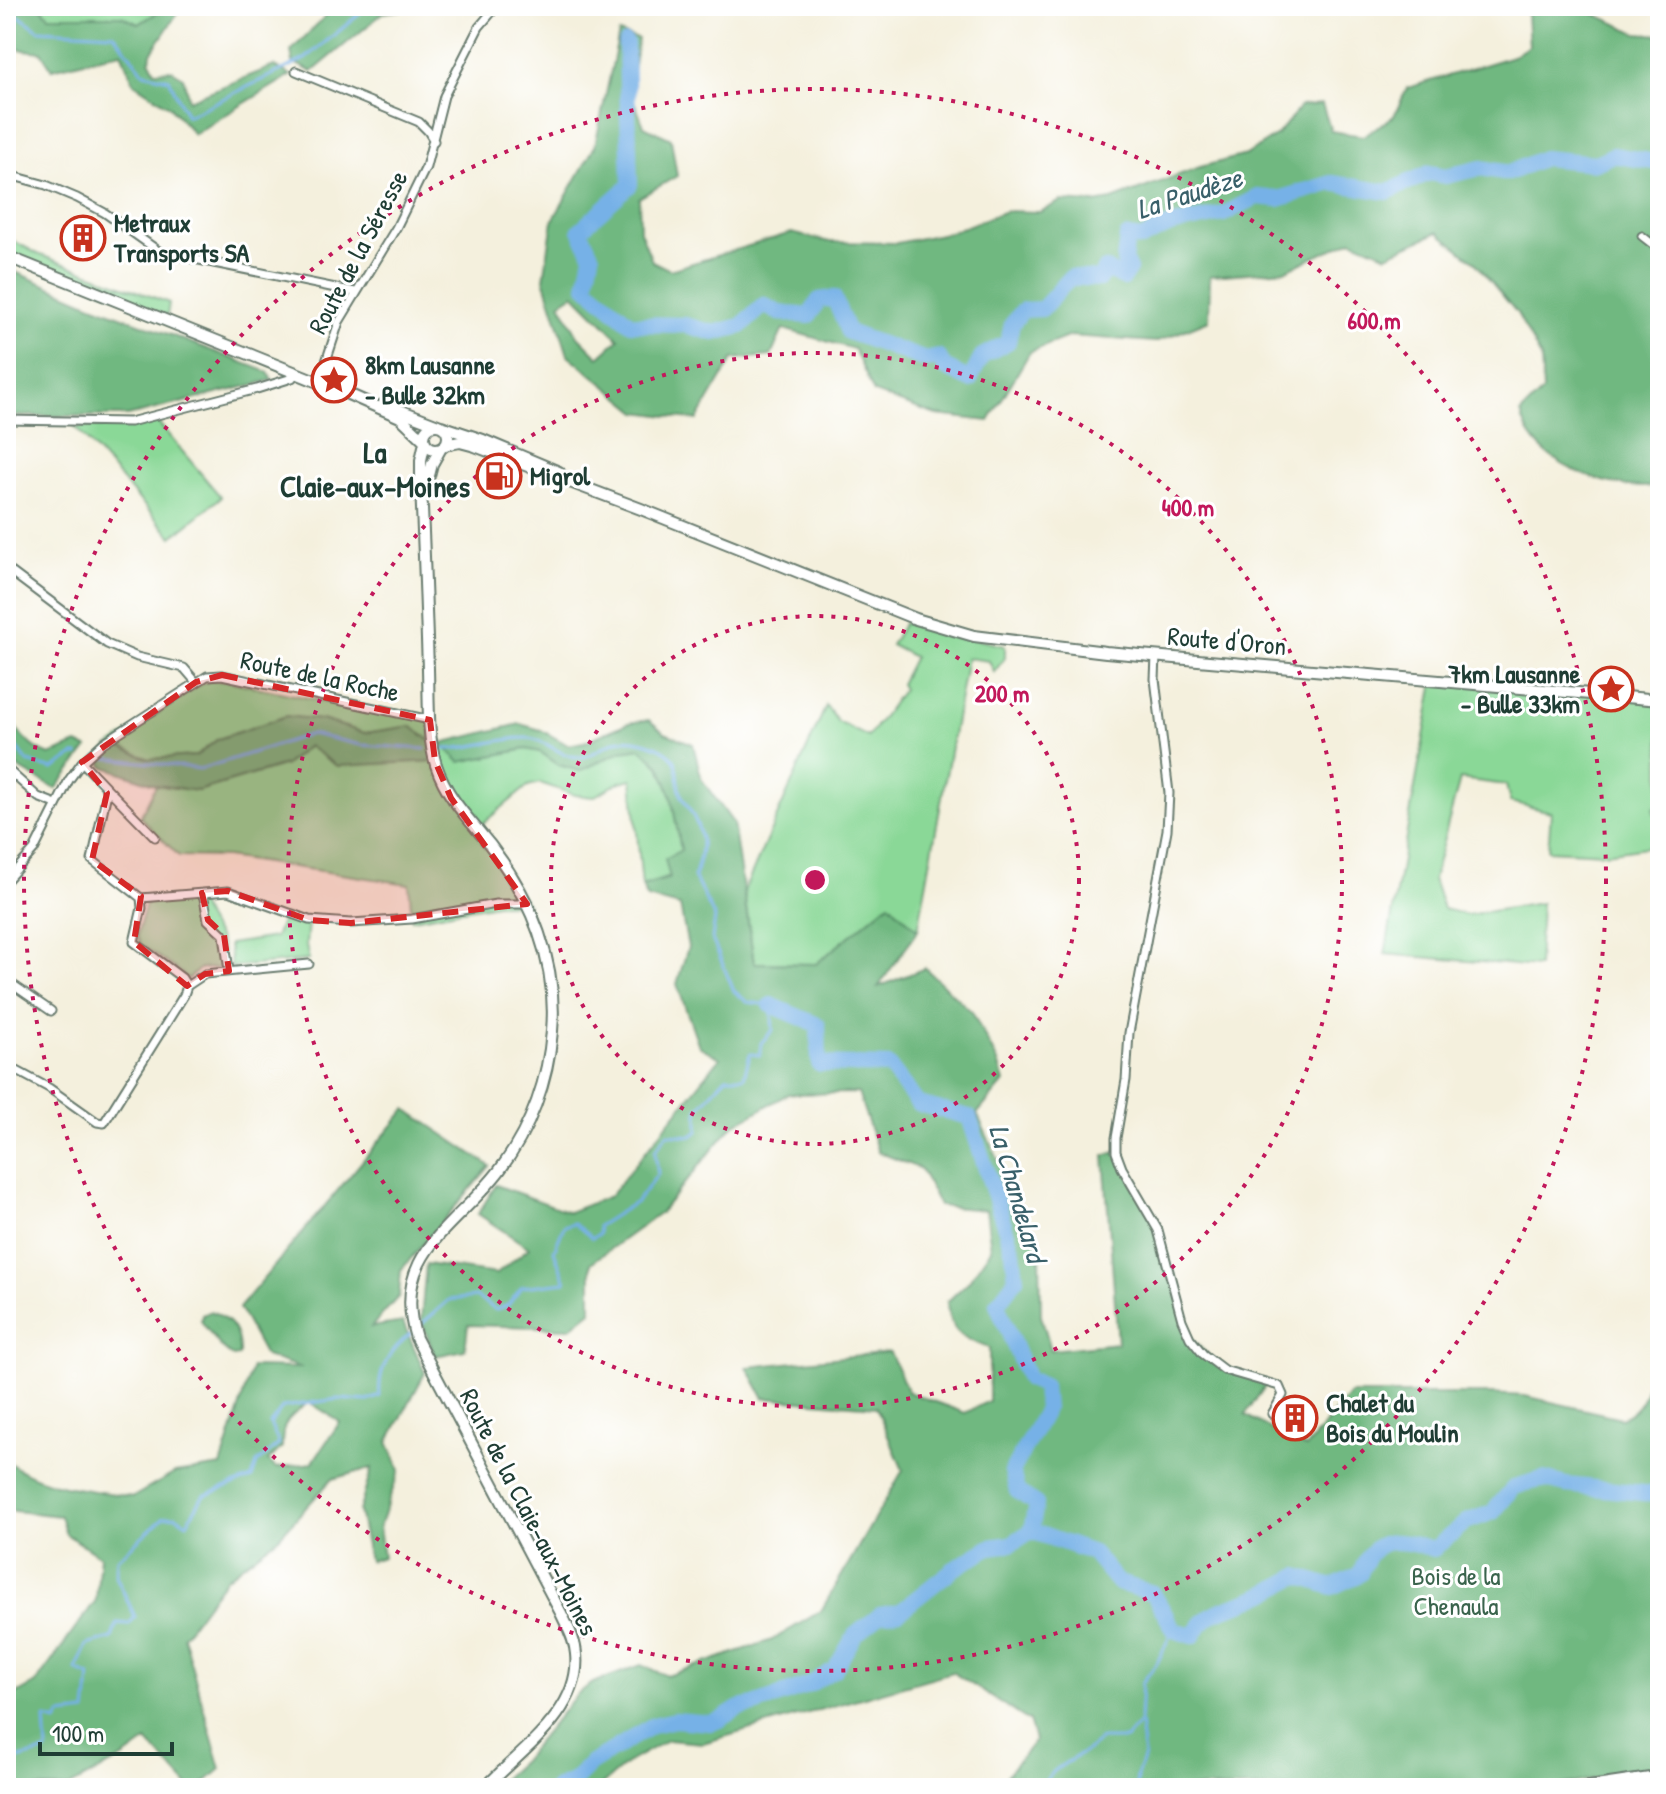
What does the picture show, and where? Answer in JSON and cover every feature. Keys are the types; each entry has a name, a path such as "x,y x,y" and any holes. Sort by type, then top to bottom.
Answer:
{"main road":[{"path":"6,256 400,417 432,448 460,442 475,446 641,509"},
{"path":"348,394 398,408 505,449 641,509"},
{"path":"440,426 427,429 421,460 430,720 435,761 446,788 463,815 509,871 527,904"},
{"path":"422,509 429,475 448,434 440,426"},
{"name":"Route d'Oron","path":"641,509 916,619 974,636 1156,656 1660,700"},
{"name":"Route de la Claie-aux-Moines","path":"485,1788 562,1709 577,1671 576,1651 561,1613 416,1338 409,1315 409,1298 420,1261 436,1239 499,1171 523,1135 548,1067 552,988 544,949 527,904"}],"street":[{"name":"Route de la Séresse","path":"319,383 330,343 355,292 396,228 426,167 444,96 479,27 493,8"},
{"path":"296,71 419,122 434,141"},
{"path":"6,174 77,198 105,213 160,252 355,292"},
{"path":"1642,236 1660,250"},
{"path":"6,420 130,422 257,389 292,378 296,373"},
{"path":"6,568 107,644 137,657 184,668 196,682"},
{"path":"1156,656 1155,679 1169,793 1167,830 1129,1033 1116,1152 1158,1230 1182,1320 1190,1338 1203,1354 1224,1370 1279,1386 1283,1395 1272,1414"},
{"name":"Route de la Roche","path":"8,877 34,850 56,804 82,762 103,743 207,676 222,675 430,720"},
{"path":"82,762 155,837"},
{"path":"6,768 38,797 56,804"},
{"path":"105,786 108,799 92,860 141,898 228,891 309,920 351,923 412,919 496,904 527,904"},
{"path":"203,893 208,920 224,935 229,971"},
{"path":"141,898 142,908 134,942 182,978 187,986"},
{"path":"6,1065 104,1123 187,986 205,974 309,964"},
{"path":"6,980 51,1011"},
{"path":"1572,1788 1660,1775"}],"highlighted area":[{"path":"222,675 430,720 435,761 451,798 527,904 351,923 309,920 228,891 202,893 208,920 224,935 229,971 205,974 187,986 134,942 141,896 92,860 107,793 82,762 196,682"}],"green space":[{"path":"6,6 40,6 49,16 121,16 139,24 161,10 160,6 178,6 177,14 151,53 150,61 155,71 172,70 183,77 189,100 274,66 291,75 194,134 169,106 134,83 121,52 52,69 41,52 16,49 6,41"},
{"path":"40,6 160,6 161,10 139,24 121,16 49,16"},
{"path":"335,6 410,6 408,9 383,13 312,72 293,62 291,51"},
{"path":"1523,6 1577,6 1637,33 1660,35 1660,486 1633,487 1596,479 1548,455 1536,443 1521,413 1543,391 1541,358 1517,313 1474,261 1438,232 1387,255 1352,240 1286,270 1210,276 1209,320 1156,342 1070,336 1030,352 989,421 936,415 874,393 854,349 783,329 771,356 733,359 697,420 638,412 568,355 544,279 553,220 595,146 619,33 638,39 630,91 644,126 671,139 677,176 639,198 640,231 652,261 670,270 791,233 830,242 897,243 951,232 1006,211 1040,212 1061,201 1094,203 1112,200 1200,167 1246,155 1277,135 1301,106 1322,104 1331,131 1363,136 1394,116 1407,88 1513,56 1529,46 1527,14","holes":["574,294 619,339 599,357 578,336 560,303"]},
{"path":"6,237 38,254 169,303 167,316 6,251"},
{"path":"6,268 92,305 268,372 272,380 128,416 6,416"},
{"path":"155,419 221,497 172,537 75,427 132,426"},
{"path":"904,623 1005,646 1005,658 994,672 989,661 967,658 918,930 889,903 816,964 754,963 744,891 826,706 838,722 868,737 903,689 900,684 914,657 891,645"},
{"path":"209,681 228,681 430,720 431,741 441,743 460,762 526,749 540,752 559,765 580,771 621,751 641,748 660,767 671,795 681,850 670,877 642,886 632,779 593,797 575,795 540,783 528,786 476,829 527,904 496,904 412,919 409,884 226,857 179,856 140,817 156,785 198,791 285,765 308,746 337,766 412,726 365,733 322,720 218,739 196,756 148,759 118,746 110,746"},
{"path":"1434,681 1660,700 1660,805 1653,808 1660,831 1660,845 1606,853 1548,850 1551,812 1510,802 1506,785 1460,779 1433,879 1443,909 1467,915 1541,903 1538,967 1385,954"},
{"path":"6,713 24,738 50,755 77,744 88,748 56,789 19,768 6,756"},
{"path":"286,716 322,720 365,733 411,726 431,741 435,761 337,766 308,746 285,765 198,791 156,785 102,766 101,754 110,746 118,746 149,759 196,756 218,739"},
{"name":"Bois de la Chenaula","path":"649,720 665,733 693,744 702,780 733,823 754,963 816,964 889,903 918,930 878,987 925,968 972,1012 998,1062 1004,1082 977,1114 1040,1250 1041,1315 1051,1350 1118,1343 1104,1156 1116,1152 1158,1230 1190,1338 1224,1370 1268,1382 1245,1415 1306,1448 1350,1394 1525,1396 1621,1418 1639,1405 1660,1341 1660,1771 1593,1779 1552,1788 996,1788 1035,1740 1029,1721 952,1672 703,1743 667,1740 630,1761 598,1788 492,1788 522,1761 577,1694 593,1683 641,1665 667,1676 772,1640 821,1611 903,1470 876,1407 764,1398 747,1367 890,1352 908,1392 965,1413 989,1401 989,1348 971,1341 954,1328 947,1302 968,1282 991,1249 986,1210 939,1206 921,1169 878,1152 858,1093 788,1094 732,1126 660,1213 591,1263 591,1311 570,1328 468,1325 465,1350 435,1356 421,1320 426,1264 496,1274 529,1248 478,1214 496,1185 569,1212 610,1196 720,1058 699,1046 677,984 688,947 680,906 647,898 642,886 670,878 665,859 681,850 671,795 660,766 641,748 621,751 580,771 559,765 540,752 526,749 460,762 441,743 520,724 541,730 568,745 584,742 628,723"},
{"path":"191,897 200,903 219,939 223,968 199,969 189,979 140,944 137,935 147,900"},
{"path":"284,915 308,922 306,945 309,960 231,967 229,944 275,937"},
{"path":"406,1109 490,1166 401,1270 399,1296 371,1327 403,1322 425,1373 388,1442 400,1470 379,1527 383,1557 369,1561 359,1511 372,1468 332,1479 279,1537 226,1578 183,1636 221,1769 199,1788 190,1788 147,1741 125,1757 67,1788 6,1788 6,1700 36,1683 96,1600 100,1556 66,1534 60,1516 6,1510 6,1460 50,1483 133,1497 175,1473 221,1466 252,1367 302,1368 265,1356 239,1308","holes":["309,1402 340,1422 312,1463 276,1468 268,1461 282,1447 283,1431 288,1420"]},
{"path":"211,1311 233,1328 239,1356 233,1357 221,1347 201,1321 202,1315"}],"waterway":[{"name":"La Paudèze","path":"6,7 39,30 114,34 144,73 169,79 187,116 305,59 362,12 362,6"},
{"name":"La Paudèze","path":"626,43 630,185 580,230 592,256 586,286 631,324 685,325 714,333 741,326 764,305 779,313 809,316 819,300 834,298 848,332 926,360 939,357 944,367 970,380 982,356 1008,342 1012,324 1023,310 1042,309 1071,277 1099,279 1105,269 1123,278 1129,269 1124,261 1127,237 1141,239 1170,225 1224,214 1257,197 1278,199 1332,183 1387,192 1429,173 1446,176 1481,168 1509,173 1543,158 1596,163 1613,155 1660,163"},
{"path":"6,734 28,762 53,769 78,755"},
{"path":"98,757 201,769 311,734 361,745 425,749"},
{"name":"La Chandelard","path":"417,1328 449,1300 476,1297 496,1310 508,1305 522,1287 566,1282 554,1251 564,1226 574,1223 592,1238 599,1234 598,1226 636,1202 658,1174 655,1151 667,1134 692,1136 698,1131 698,1109 726,1077 744,1077 750,1054 760,1055 761,1043 773,1030 771,1005 747,1002 734,991 712,939 715,918 694,877 700,854 700,836 695,819 680,792 676,763 668,753 650,744 629,740 616,741 591,754 575,757 526,738 441,749"},
{"name":"La Chandelard","path":"771,1005 818,1025 819,1064 889,1066 918,1104 969,1117 1013,1252 1016,1279 997,1304 1028,1379 1044,1386 1046,1409 1012,1471 1017,1491 1036,1504 1031,1531 1093,1553 1118,1583 1153,1593 1174,1630 1193,1636 1213,1614 1257,1597 1298,1576 1332,1587 1360,1574 1373,1551 1389,1542 1434,1549 1466,1522 1493,1512 1514,1487 1543,1479 1566,1485 1652,1494 1660,1492"},
{"name":"La Chandelard","path":"6,1762 47,1751 45,1719 57,1722 61,1715 86,1712 90,1676 76,1670 87,1645 112,1638 117,1623 129,1624 135,1617 116,1576 117,1559 164,1517 176,1516 187,1523 203,1496 252,1478 257,1463 279,1444 270,1424 283,1407 338,1399 368,1401 380,1396 383,1368 397,1346 411,1333"},
{"name":"La Chandelard","path":"556,1788 574,1780 590,1764 653,1725 675,1720 710,1723 739,1708 809,1685 835,1669 855,1635 880,1615 899,1612 952,1570 990,1547 1011,1544 1031,1531"},
{"path":"1136,1788 1144,1756 1140,1722 1142,1683 1157,1663 1169,1638"},
{"path":"1038,1788 1057,1769 1100,1739 1126,1739 1139,1723"},
{"name":"La Chandelard","path":"6,1771 6,1776"}],"place":[{"name":"Metraux Transports SA","path":"83,238"},
{"name":"8km Lausanne - Bulle 32km","path":"334,380"},
{"name":"Migrol","path":"499,476"},
{"name":"7km Lausanne - Bulle 33km","path":"1611,689"},
{"name":"Chalet du Bois du Moulin","path":"1295,1418"}],"district":[{"name":"La Claie-aux-Moines","path":"375,470"}]}
